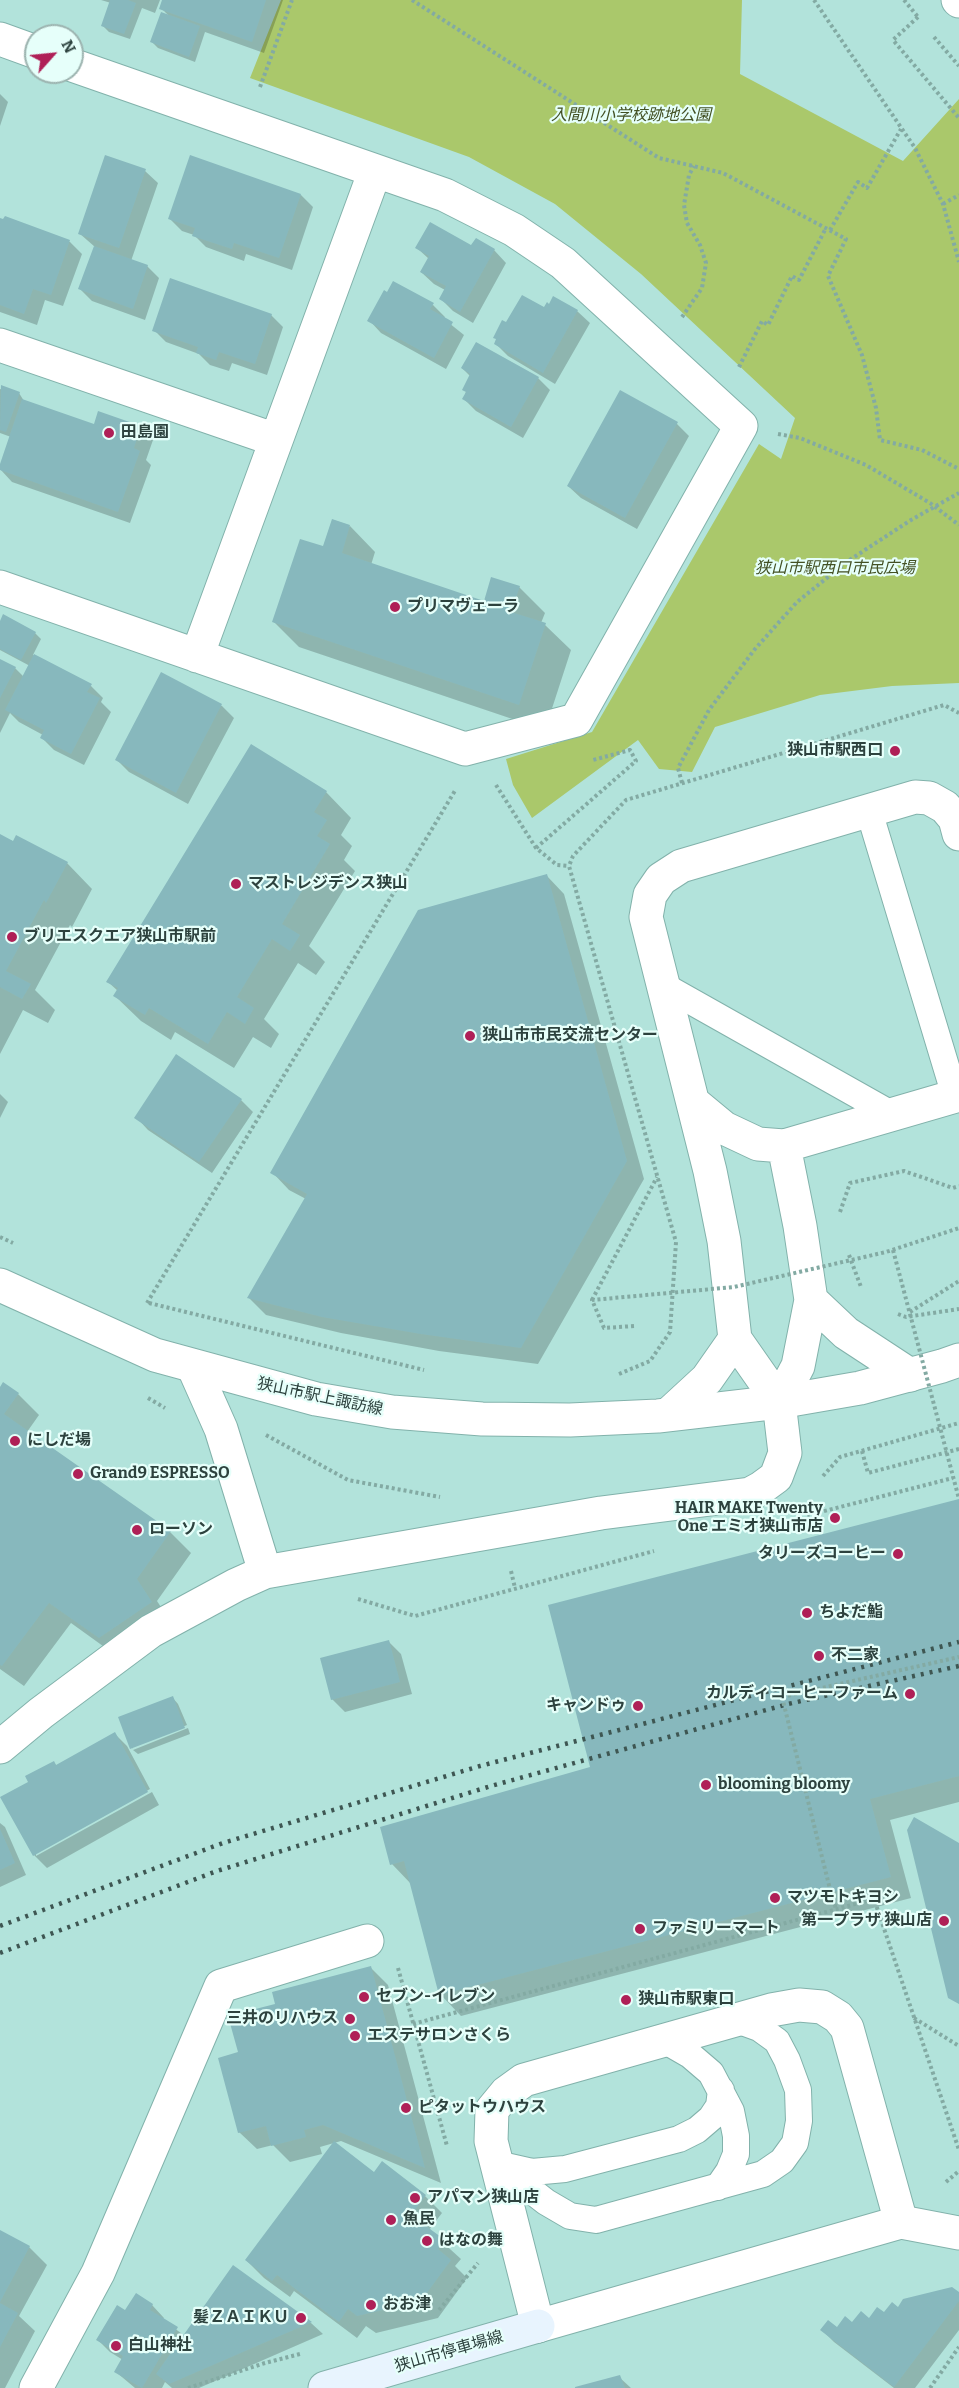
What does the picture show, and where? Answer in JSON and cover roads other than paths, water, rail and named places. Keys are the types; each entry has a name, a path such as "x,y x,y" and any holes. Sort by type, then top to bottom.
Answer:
{"main road":[{"name":"狭山市停車場線","path":"325,2388 538,2326"}],"street":[{"path":"0,39 24,48"},
{"path":"0,587 197,656 466,761 576,720 741,426 563,263 514,230 445,195 84,68"},
{"path":"197,656 375,171"},
{"path":"0,345 276,440"},
{"path":"0,1747 41,1713 151,1631 265,1572 601,1513 750,1494 776,1477 785,1453 779,1402 735,1339 724,1241 695,1104 646,917 650,895 661,879 681,866 915,797 929,798 945,807 955,819 959,834"},
{"path":"695,1104 724,1128 758,1144 784,1146 957,1096"},
{"path":"779,1402 798,1366 811,1300 800,1226 784,1146"},
{"name":"狭山市駅上諏訪線","path":"0,1285 155,1355 316,1399 392,1412 482,1419 570,1420 664,1415 779,1402 860,1388 959,1360"},
{"path":"811,1300 846,1333 910,1375"},
{"path":"664,1415 707,1378 735,1339"},
{"path":"193,1366 221,1429 265,1572"},
{"path":"36,2388 98,2273 221,1986 367,1941"},
{"path":"901,2222 847,2028 838,2017 822,2007 799,2005 737,2020 524,2080 506,2093 492,2110 491,2141 538,2326 901,2222 959,2233"}],"lane":[{"path":"869,811 957,1096"},
{"path":"664,986 893,1115"},
{"path":"496,2163 546,2202 570,2216 596,2220 763,2174 782,2161 795,2143 799,2121 798,2090 777,2041 759,2028 737,2020"},
{"path":"664,2040 690,2055 711,2073 730,2111 736,2136 736,2154 729,2171 718,2187"},
{"path":"496,2163 532,2172 565,2169 679,2139 697,2130 711,2118 719,2106 721,2090"}],"railway":[{"path":"0,1926 223,1843 480,1766 959,1642"},
{"path":"0,1953 217,1871 491,1786 788,1704 959,1666"}],"place":[{"name":"田島園","path":"109,433"},
{"name":"プリマヴェーラ","path":"395,607"},
{"name":"狭山市駅西口","path":"895,751"},
{"name":"マストレジデンス狭山","path":"236,884"},
{"name":"ブリエスクエア狭山市駅前","path":"12,937"},
{"name":"狭山市市民交流センター","path":"470,1036"},
{"name":"にしだ場","path":"15,1441"},
{"name":"Grand9 ESPRESSO","path":"78,1474"},
{"name":"HAIR MAKE Twenty One エミオ狭山市店","path":"835,1518"},
{"name":"ローソン","path":"137,1530"},
{"name":"タリーズコーヒー","path":"898,1554"},
{"name":"ちよだ鮨","path":"807,1613"},
{"name":"不二家","path":"819,1656"},
{"name":"カルディコーヒーファーム","path":"910,1694"},
{"name":"キャンドゥ","path":"638,1706"},
{"name":"blooming bloomy","path":"706,1785"},
{"name":"マツモトキヨシ","path":"775,1898"},
{"name":"第一プラザ 狭山店","path":"944,1921"},
{"name":"ファミリーマート","path":"640,1929"},
{"name":"セブン-イレブン","path":"364,1997"},
{"name":"狭山市駅東口","path":"626,2000"},
{"name":"三井のリハウス","path":"350,2019"},
{"name":"エステサロンさくら","path":"355,2036"},
{"name":"ピタットウハウス","path":"406,2108"},
{"name":"アパマン狭山店","path":"415,2198"},
{"name":"魚民","path":"391,2220"},
{"name":"はなの舞","path":"427,2241"},
{"name":"おお津","path":"371,2305"},
{"name":"髪ＺＡＩＫＵ","path":"301,2318"},
{"name":"白山神社","path":"116,2346"}],"park label":[{"name":"入間川小学校跡地公園","path":"631,116"},
{"name":"狭山市駅西口市民広場","path":"835,569"}]}
